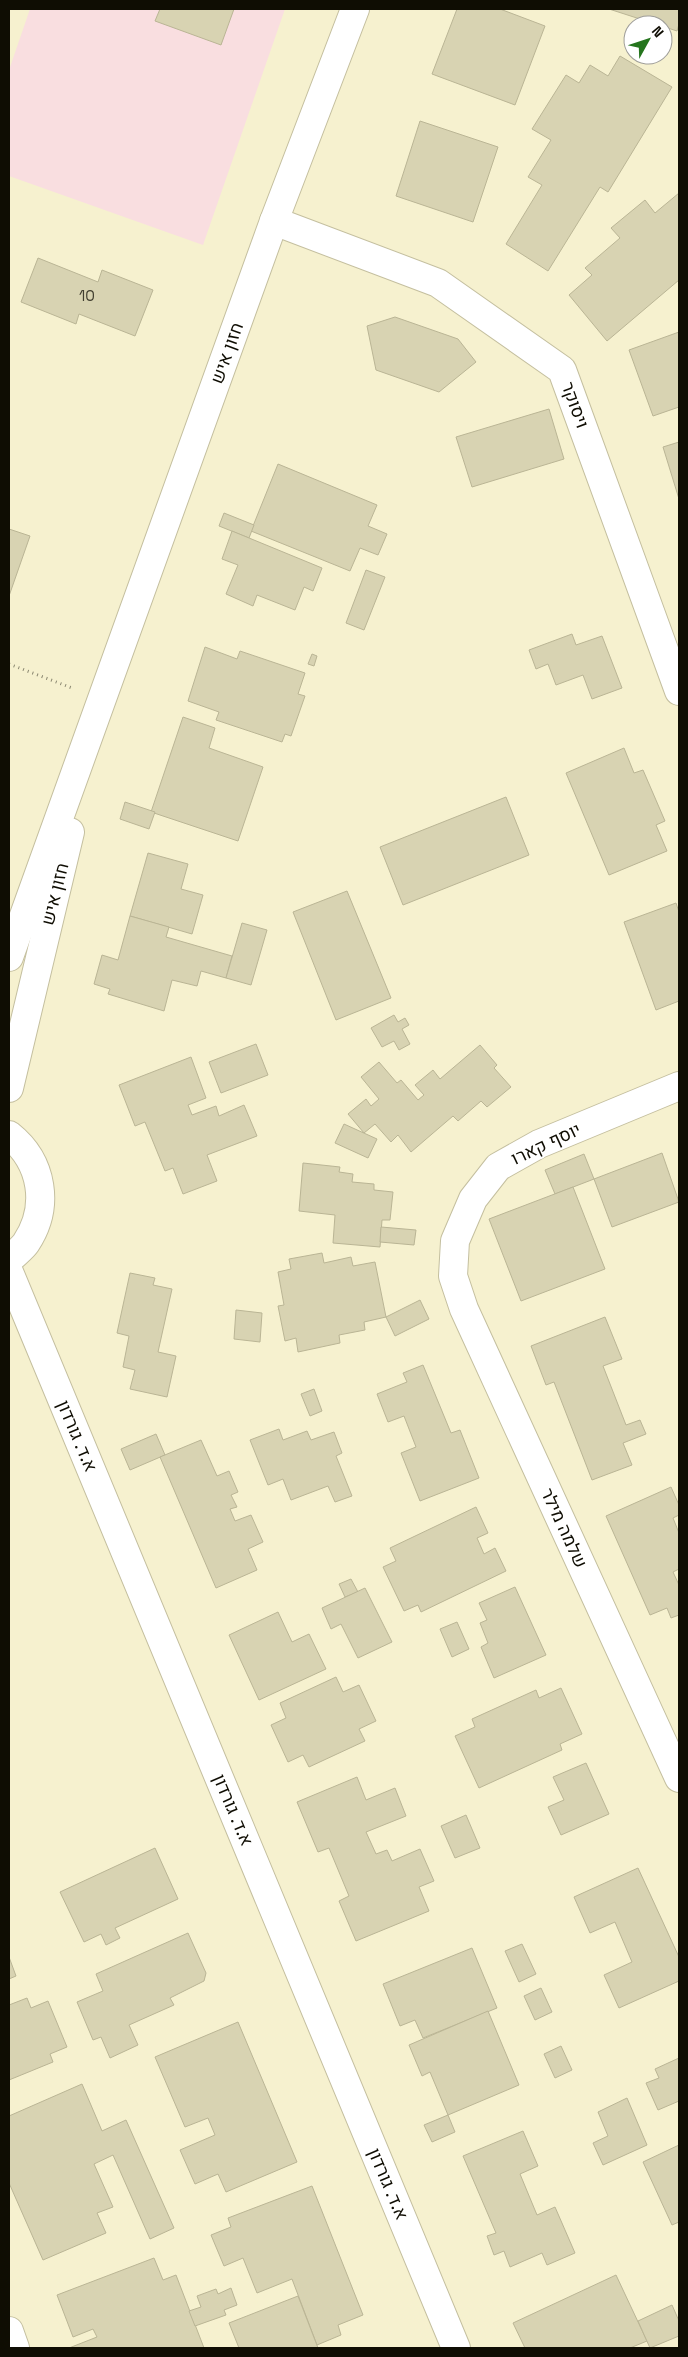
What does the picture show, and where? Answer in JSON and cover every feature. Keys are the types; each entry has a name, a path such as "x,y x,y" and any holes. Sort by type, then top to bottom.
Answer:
{"street":[{"name":"חזון איש","path":"9,957 274,220 355,9"},
{"name":"ויסוקר","path":"274,220 438,283 562,370 679,690"},
{"name":"חזון איש","path":"9,1088 102,699"},
{"name":"יוסף קארו","path":"453,1276 455,1240 473,1199 498,1167 539,1144 679,1086"},
{"path":"9,1135 21,1145 36,1167 41,1194 38,1221 25,1245 9,1260"},
{"name":"א.ד. גורדון","path":"9,1272 456,2348"},
{"name":"שלמה מילר","path":"453,1276 464,1309 679,1778"},
{"path":"9,2331 16,2348"}],"path":[{"path":"9,664 102,699"}],"shaded area":[{"path":"30,9 285,9 203,245 9,176 9,70"}],"building":[{"path":"160,9 234,9 221,45 155,21"},
{"path":"457,9 500,9 545,26 515,105 432,74"},
{"path":"609,9 679,9 679,24 677,31 673,30 673,15 628,15"},
{"path":"620,56 623,58 623,65 635,65 672,87 608,192 600,187 548,271 506,244 542,185 528,177 551,140 532,129 566,75 579,83 590,65 608,76"},
{"path":"420,121 498,147 473,222 396,196"},
{"path":"679,193 679,280 607,341 569,295 592,275 585,268 620,238 611,228 645,200 655,213"},
{"path":"38,258 98,282 102,270 153,290 135,336 79,314 76,324 21,302"},
{"path":"395,317 458,339 476,362 439,392 376,370 367,326"},
{"path":"679,332 679,407 653,416 629,350"},
{"path":"549,409 564,459 472,487 456,437"},
{"path":"679,442 679,499 663,447"},
{"path":"278,464 377,505 368,526 387,534 378,555 360,548 350,571 251,531"},
{"path":"224,513 254,525 249,538 219,526"},
{"path":"9,529 30,536 9,596"},
{"path":"232,531 322,568 313,591 304,587 295,610 257,595 253,606 226,594 238,565 222,559"},
{"path":"366,570 385,577 364,630 346,623"},
{"path":"572,634 576,645 602,636 622,688 592,699 583,675 556,685 548,664 536,669 529,650"},
{"path":"205,647 237,659 240,651 305,673 298,694 305,696 291,736 285,734 282,742 216,720 219,712 188,701"},
{"path":"312,654 317,656 314,666 308,664"},
{"path":"183,717 215,728 209,748 263,767 238,841 151,812"},
{"path":"624,748 634,773 643,770 665,821 656,825 667,851 609,875 566,773"},
{"path":"506,797 529,855 403,905 380,847"},
{"path":"125,802 155,812 149,829 120,819"},
{"path":"148,853 188,864 181,889 203,895 192,934 130,916"},
{"path":"347,891 391,998 336,1020 293,912"},
{"path":"676,903 679,912 679,1001 656,1010 624,922"},
{"path":"130,916 169,927 166,937 232,956 226,978 201,971 197,986 172,980 164,1011 108,994 110,989 94,984 102,955 118,960"},
{"path":"242,923 267,930 251,985 226,978"},
{"path":"394,1015 398,1022 405,1018 409,1025 402,1029 410,1044 399,1050 394,1041 382,1047 371,1028"},
{"path":"256,1044 268,1075 221,1093 209,1062"},
{"path":"480,1045 497,1065 494,1068 511,1087 487,1107 481,1101 458,1121 453,1116 411,1152 398,1135 391,1142 375,1124 364,1133 348,1114 366,1099 371,1106 379,1099 361,1077 379,1062 397,1083 401,1080 418,1100 424,1095 415,1085 433,1070 440,1079"},
{"path":"191,1057 206,1098 188,1105 192,1115 216,1106 219,1116 244,1105 257,1136 207,1155 217,1181 183,1194 173,1168 165,1171 145,1122 135,1126 119,1085"},
{"path":"344,1124 377,1139 368,1158 335,1143"},
{"path":"662,1153 679,1202 612,1227 594,1179"},
{"path":"584,1154 594,1179 555,1194 545,1170"},
{"path":"303,1163 340,1167 339,1172 353,1174 352,1182 374,1184 374,1190 393,1192 390,1220 382,1220 380,1247 333,1243 335,1215 299,1211"},
{"path":"573,1187 605,1269 521,1301 489,1219"},
{"path":"381,1227 416,1230 414,1245 380,1242"},
{"path":"322,1253 324,1263 351,1257 353,1266 375,1262 386,1317 364,1322 365,1330 339,1335 340,1343 298,1352 296,1338 285,1341 278,1306 284,1305 278,1272 291,1269 289,1259"},
{"path":"130,1273 155,1278 153,1285 172,1289 158,1352 176,1356 167,1397 130,1389 135,1370 123,1367 129,1336 117,1333"},
{"path":"420,1300 429,1319 395,1336 386,1317"},
{"path":"236,1310 262,1313 260,1342 234,1339"},
{"path":"605,1317 622,1359 603,1366 626,1425 640,1420 646,1434 623,1443 632,1465 592,1480 554,1382 546,1385 531,1346"},
{"path":"423,1365 451,1433 460,1430 479,1478 420,1501 401,1453 416,1447 404,1416 388,1422 377,1394 407,1382 403,1373"},
{"path":"314,1389 322,1411 310,1416 301,1394"},
{"path":"279,1429 283,1440 307,1431 311,1440 334,1432 342,1453 336,1456 352,1496 335,1502 328,1486 291,1500 283,1479 268,1485 250,1440"},
{"path":"156,1434 165,1455 130,1470 121,1449"},
{"path":"201,1440 217,1476 229,1471 238,1492 231,1495 237,1507 230,1509 235,1521 251,1515 263,1542 248,1549 257,1570 216,1588 160,1457"},
{"path":"671,1487 679,1505 679,1515 673,1518 679,1533 679,1569 673,1572 679,1585 679,1615 671,1618 667,1608 650,1615 606,1516"},
{"path":"476,1507 488,1533 477,1538 484,1554 495,1548 506,1571 421,1612 418,1605 404,1611 383,1567 396,1561 390,1548"},
{"path":"351,1579 358,1592 345,1597 339,1584"},
{"path":"515,1587 546,1655 494,1678 481,1647 488,1643 480,1623 487,1620 479,1603"},
{"path":"365,1588 392,1642 358,1658 341,1624 331,1629 322,1608"},
{"path":"278,1612 292,1642 309,1634 326,1669 259,1700 229,1635"},
{"path":"457,1622 469,1649 452,1657 440,1629"},
{"path":"336,1677 343,1692 359,1685 376,1721 359,1729 365,1741 309,1767 303,1755 288,1762 271,1725 286,1718 280,1703"},
{"path":"561,1688 582,1734 560,1744 562,1750 479,1788 455,1736 475,1727 472,1719 536,1690 539,1698"},
{"path":"586,1763 609,1814 561,1835 548,1807 564,1800 553,1777"},
{"path":"357,1777 366,1800 395,1788 406,1816 366,1832 376,1854 387,1850 392,1861 420,1849 434,1881 419,1887 429,1911 356,1941 339,1901 349,1896 329,1848 318,1852 297,1802"},
{"path":"466,1815 480,1848 455,1858 441,1826"},
{"path":"155,1848 178,1899 115,1928 120,1938 106,1945 101,1934 84,1942 60,1892"},
{"path":"638,1868 679,1957 679,1981 619,2008 604,1975 632,1962 615,1922 590,1933 574,1897"},
{"path":"188,1933 206,1973 204,1981 170,1998 174,2005 129,2025 138,2045 110,2058 101,2037 93,2040 77,2002 103,1991 96,1974"},
{"path":"522,1944 536,1974 519,1982 505,1951"},
{"path":"472,1948 497,2008 423,2038 415,2020 400,2026 383,1984"},
{"path":"9,1957 16,1976 9,1979"},
{"path":"541,1988 552,2012 535,2020 524,1996"},
{"path":"27,1998 31,2008 48,2001 67,2047 50,2054 53,2062 9,2080 9,2005"},
{"path":"488,2011 519,2085 448,2115 430,2072 422,2076 409,2045"},
{"path":"238,2022 297,2162 226,2192 218,2174 195,2184 180,2150 215,2135 208,2118 185,2127 155,2057"},
{"path":"561,2046 572,2070 555,2078 544,2054"},
{"path":"679,2058 679,2101 658,2110 646,2083 659,2078 655,2069"},
{"path":"82,2084 102,2131 126,2120 174,2228 150,2239 113,2155 94,2164 113,2207 97,2213 106,2233 43,2260 9,2183 9,2116"},
{"path":"627,2098 647,2145 603,2165 593,2143 608,2136 598,2112"},
{"path":"448,2115 455,2132 432,2142 424,2125"},
{"path":"523,2131 538,2166 520,2174 537,2215 555,2207 575,2253 547,2265 542,2253 510,2267 504,2251 494,2255 487,2236 496,2233 463,2156"},
{"path":"679,2145 679,2222 672,2225 643,2162"},
{"path":"312,2186 363,2315 338,2325 341,2335 317,2345 292,2279 257,2293 243,2258 224,2266 211,2235 231,2227 228,2218"},
{"path":"154,2258 163,2280 176,2275 204,2348 69,2348 97,2337 93,2329 73,2337 57,2295"},
{"path":"616,2275 647,2341 630,2348 525,2348 513,2323"},
{"path":"231,2288 237,2305 224,2310 226,2315 195,2326 189,2311 201,2307 197,2296 216,2289 218,2294"},
{"path":"298,2296 318,2348 239,2348 229,2323"},
{"path":"672,2305 679,2321 679,2336 650,2348 638,2321"}]}
